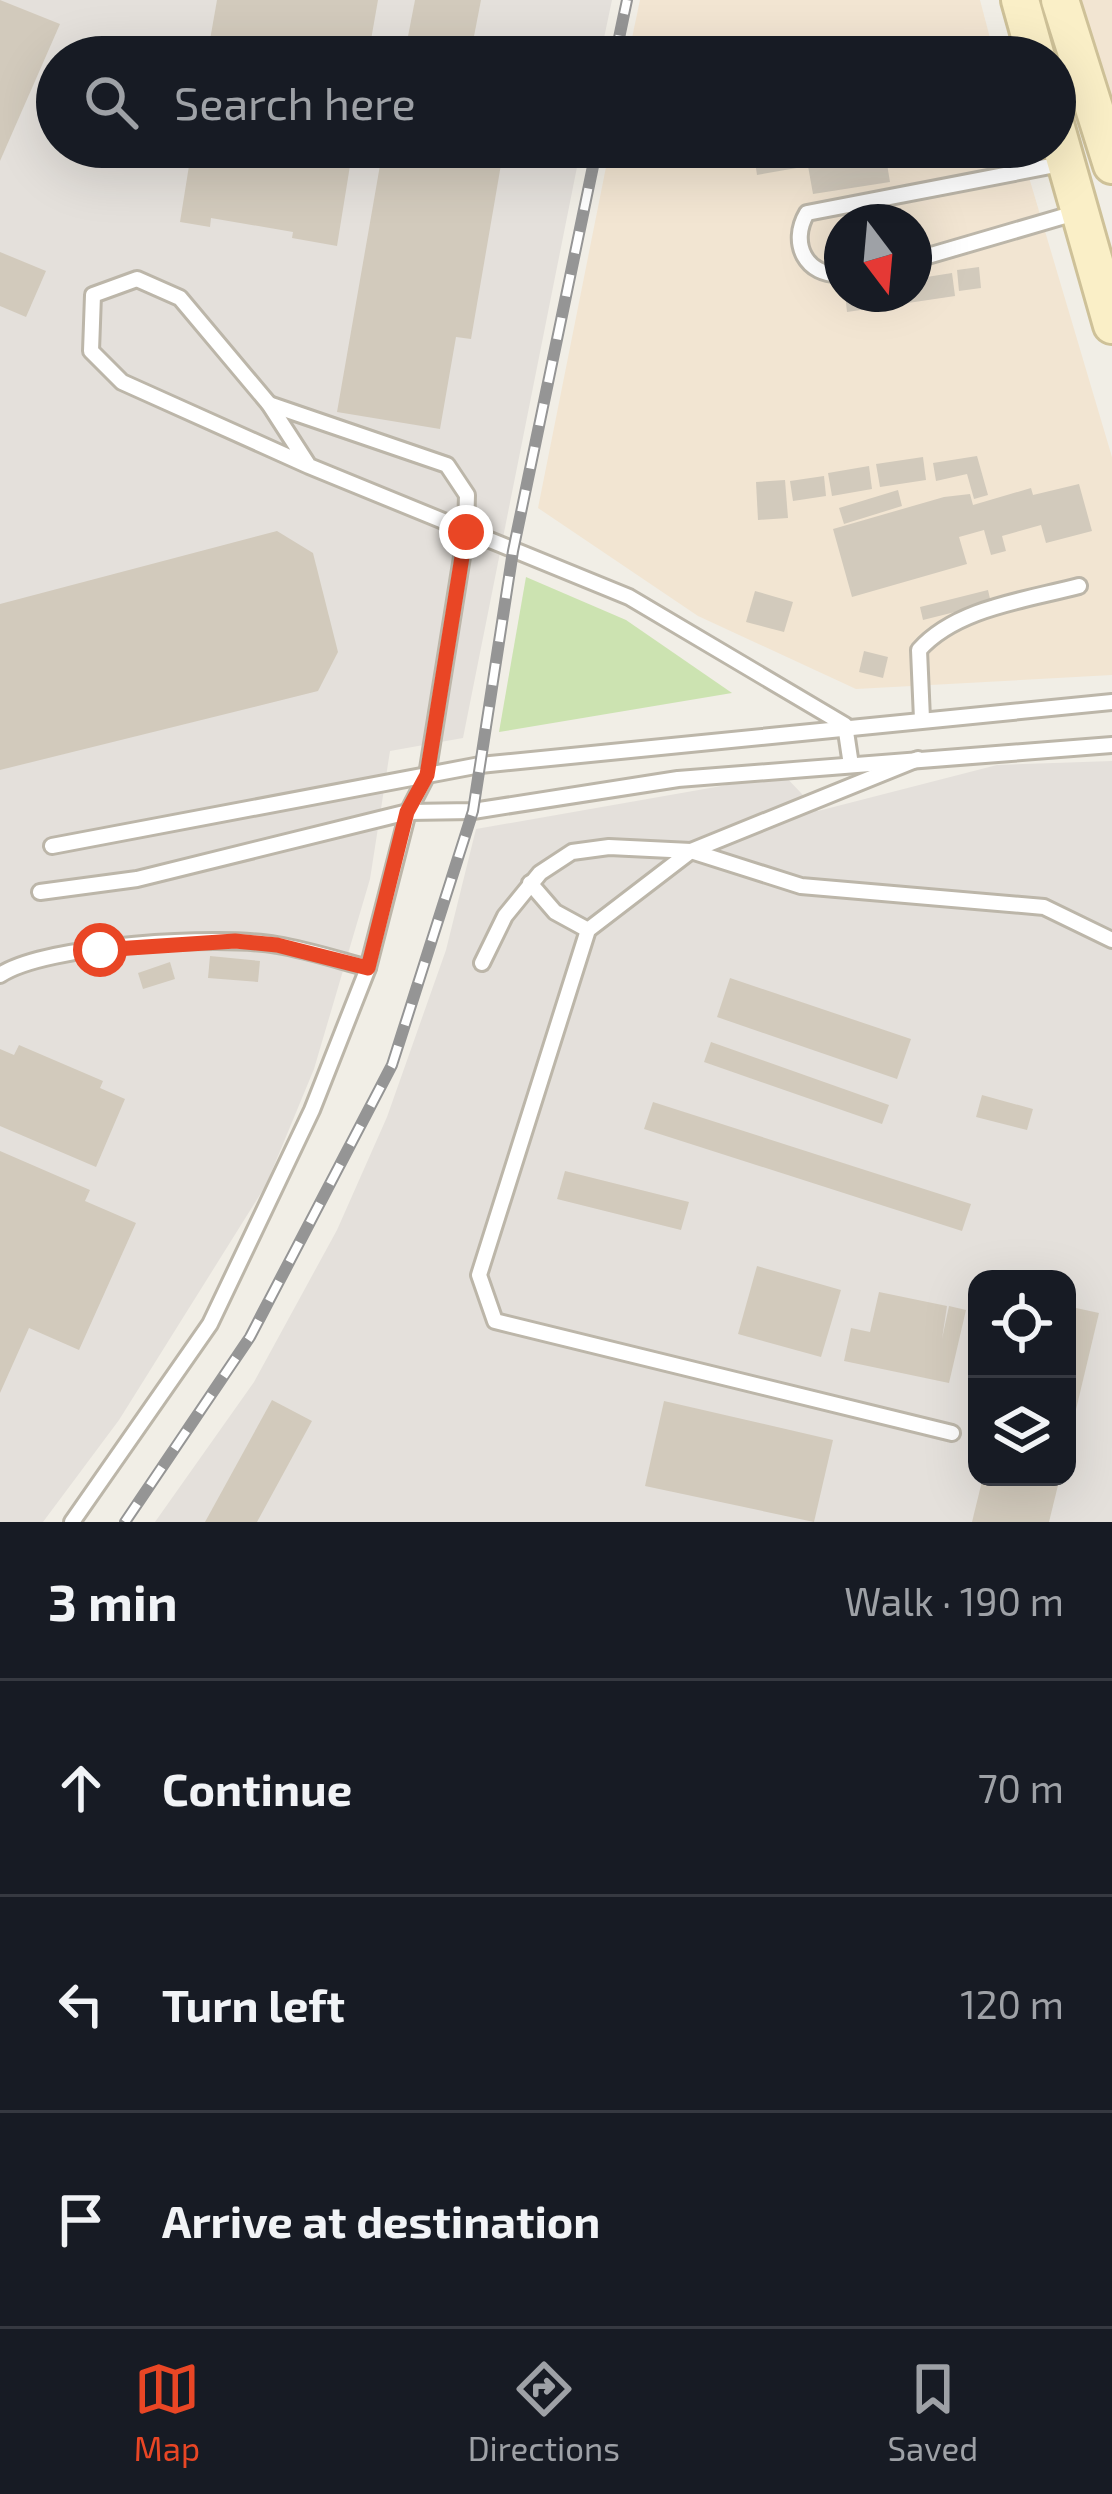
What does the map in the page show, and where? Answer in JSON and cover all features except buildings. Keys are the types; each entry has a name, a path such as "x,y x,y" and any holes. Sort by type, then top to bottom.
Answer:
{"main road":[{"path":"1020,0 1030,36"},
{"path":"1060,0 1071,36"},
{"path":"1076,51 1112,165"},
{"path":"1067,168 1112,325"}],"lane":[{"path":"854,204 1040,168"},
{"path":"824,210 807,213 799,233 800,253 812,267 824,270"},
{"path":"932,255 1080,212"},
{"path":"309,466 269,404 180,298 137,279 93,295 91,351 122,382 309,466 629,597 845,725"},
{"path":"72,1522 210,1324 312,1110 368,968 407,812 427,775 466,532 467,495 447,465 269,404"},
{"path":"922,718 919,650 934,633 967,617 1078,586"},
{"path":"52,846 427,775 845,725 1112,702"},
{"path":"845,725 851,765"},
{"path":"40,892 137,878 407,812 473,812 678,779 1112,745"},
{"path":"918,759 692,851 589,930 478,1275 495,1321 952,1433"},
{"path":"482,963 505,916 530,883 572,852 609,847 692,851 801,886 1045,907 1112,940"},
{"path":"530,883 556,912 589,930"},
{"path":"0,975 48,957 235,941 277,945 368,968"}],"shaded area":[{"path":"0,0 612,0 604,36 36,36 36,168 577,168 463,738 390,751 370,879 314,1069 266,1185 119,1420 43,1522 0,1522"},
{"path":"640,0 980,0 989,36 632,36"},
{"path":"1076,0 1112,0 1112,131"},
{"path":"606,168 1026,168 1112,457 1112,675 856,689 698,616 538,508"},
{"path":"1112,761 1112,1522 155,1522 254,1382 337,1230 387,1117 446,950 476,829 784,775 818,811 997,765"}],"green space":[{"path":"526,577 626,620 732,693 499,732"}],"railway":[{"path":"619,36 627,0"},
{"path":"125,1522 250,1337 392,1065 473,811 513,551 593,168"}],"route":[{"path":"100,950 235,941 277,945 368,968 407,812 427,775 466,532"}]}
